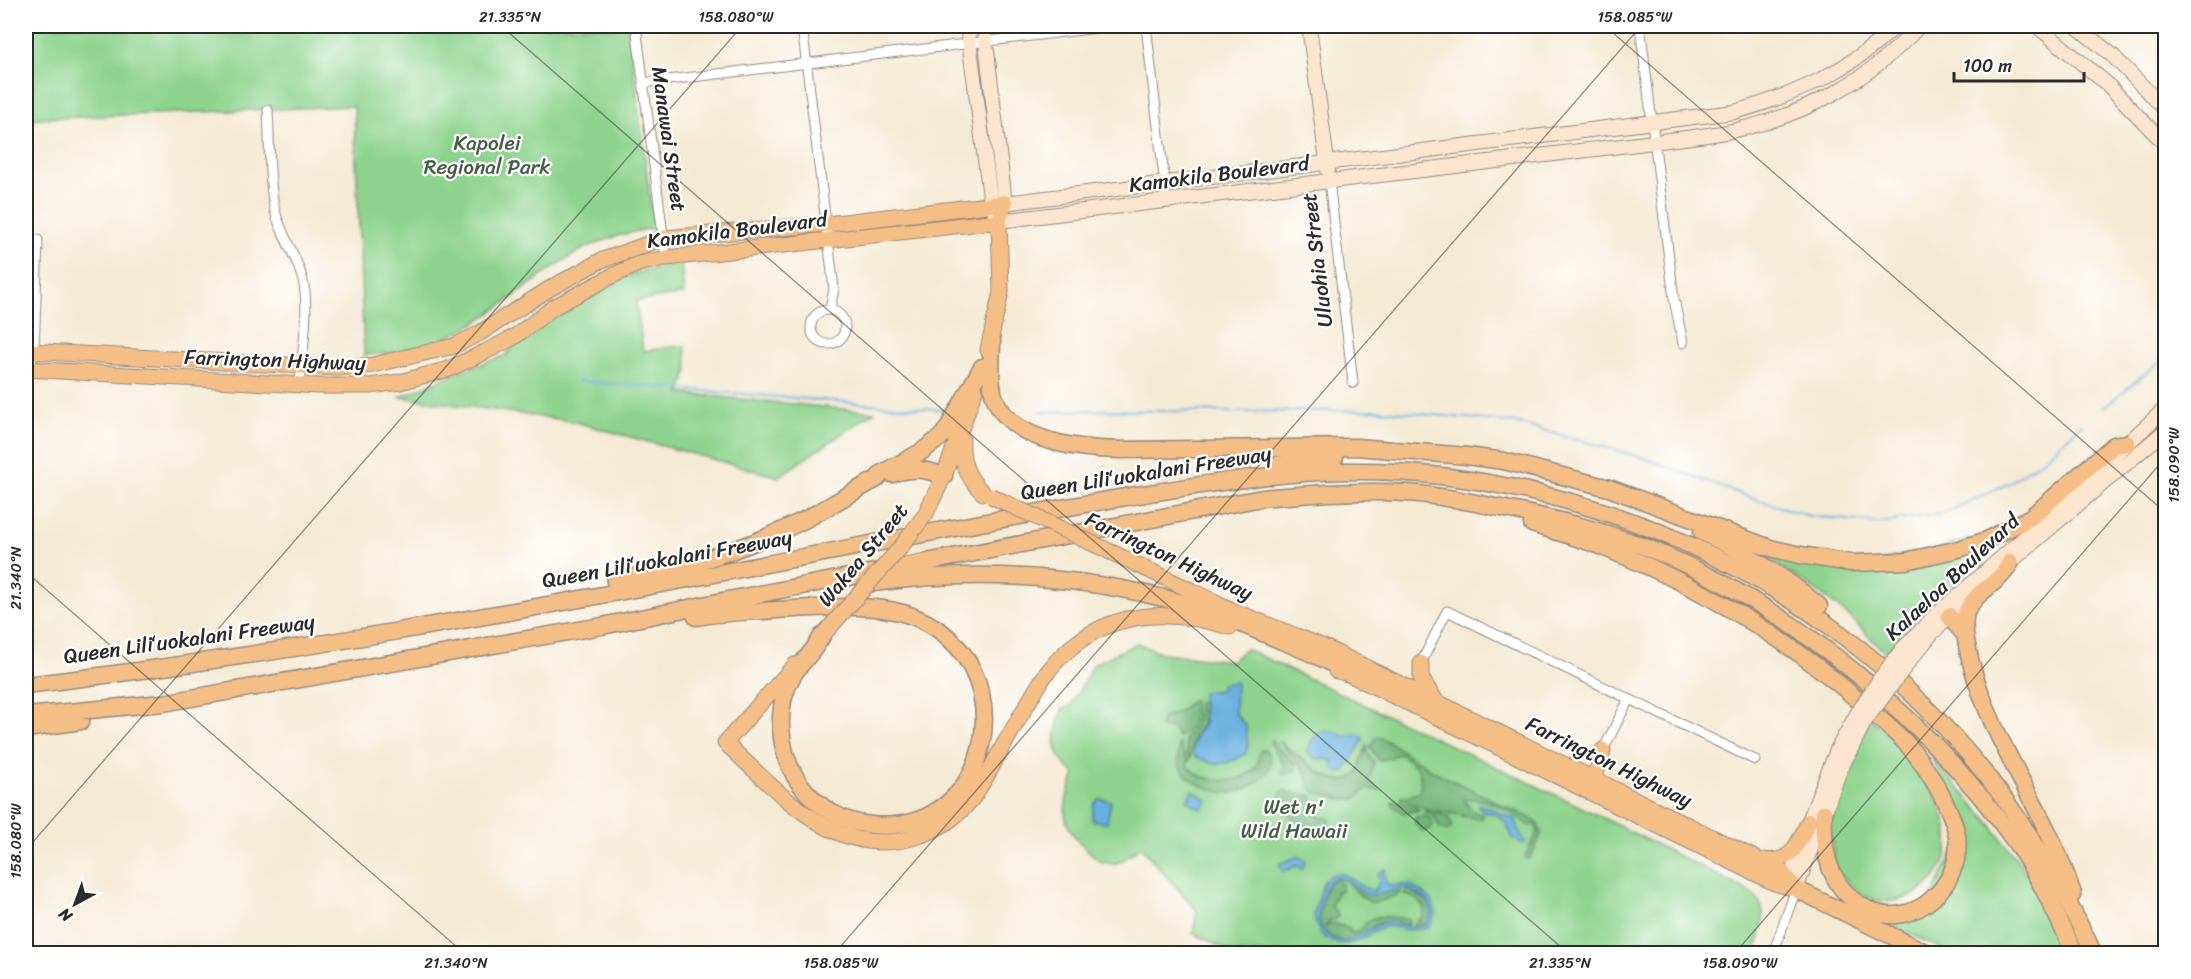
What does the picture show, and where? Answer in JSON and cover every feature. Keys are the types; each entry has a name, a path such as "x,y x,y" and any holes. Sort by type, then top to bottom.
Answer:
{"highway":[{"path":"992,340 993,393 999,408 1014,423 1062,445 1119,450 1356,447 1428,451 1504,461 1609,488 1770,548 1851,562 1906,561 1987,540 2031,517 2114,446 2127,443"},
{"path":"877,479 882,473 921,452 941,437 982,367"},
{"path":"1064,507 1149,487 1323,458 1357,456 1504,461"},
{"path":"314,644 410,619 620,580 702,561 743,547 803,520 877,479 917,469 944,476"},
{"name":"Queen Liliʻuokalani Freeway","path":"26,685 208,662 407,630 684,580 1064,507 1230,480 1294,473 1351,471 1402,472 1448,477 1508,486 1557,498 1628,519 1695,546 1792,599 1878,662 1910,692 1964,750 2019,820 2046,862 2095,954"},
{"path":"1609,488 1719,540 1760,563 1797,587 1858,638 1878,662"},
{"name":"Queen Liliʻuokalani Freeway","path":"26,716 163,703 602,626 1262,498 1346,492 1408,493 1460,500 1545,517 1603,532 1660,553 1722,583 1813,641 1849,667 1940,751 1995,814 2039,880 2075,954"},
{"path":"1460,500 1604,548 1666,576 1758,626 1807,659 1850,693 1919,758 1945,804 1957,834 1958,851 1954,869 1940,892 1923,906 1897,915 1869,910 1842,890 1829,870 1816,817"},
{"path":"2010,562 2006,573 1972,601 1965,620 1965,635 1972,668 1997,734 2049,835 2095,954"},
{"path":"723,601 919,578 995,577 1074,582 1136,593 1202,609 1283,641 1334,664 1347,673"},
{"path":"416,658 549,644 716,614 830,608 884,610 907,614 937,629 962,653 978,681 984,711 982,745 975,768 954,797 936,811 902,824 867,825 844,819 823,807 798,782 784,749 782,713 792,679 822,636"},
{"path":"1949,616 1965,635"},
{"path":"26,729 113,717 163,703"},
{"path":"1796,889 1929,954"}],"main road":[{"name":"Wakea Street","path":"967,26 998,204"},
{"name":"Wakea Street","path":"725,743 901,547 925,515 944,476 962,430 992,340 1001,292 998,204 984,26"},
{"name":"Uluohia Street","path":"1309,26 1329,181"},
{"name":"Kamokila Boulevard","path":"505,317 600,261 664,238 827,224 998,204 1734,112 1796,92 1854,61 1896,26"},
{"name":"Kamokila Boulevard","path":"514,337 554,307 612,276 638,264 666,258 1167,202 1735,130 1763,123 1818,102 1868,73 1919,26"},
{"path":"2037,26 2106,83 2166,145"},
{"path":"2076,26 2112,56 2166,110"},
{"name":"Farrington Highway","path":"30,351 358,367 454,346 505,317"},
{"name":"Farrington Highway","path":"27,369 341,386 400,382 449,369 514,337"},
{"name":"Kalaeloa Boulevard","path":"1796,889 1816,817 1840,770 1861,717 1935,616 2166,408"},
{"path":"962,430 965,470 973,483 987,494"},
{"name":"Kalaeloa Boulevard","path":"1906,656 2010,562 2166,430"},
{"name":"Farrington Highway","path":"944,476 987,494 1236,612 1326,648 1437,701 1775,882 1796,889"},
{"name":"Farrington Highway","path":"725,743 808,816 839,834 863,841 900,841 923,835 943,824 969,802 1046,674 1066,651 1099,628 1123,619 1151,616 1189,617 1240,629 1334,670 1347,673 1568,773"},
{"path":"1392,680 1410,673 1421,663"},
{"path":"1421,663 1420,673 1424,685 1437,701"},
{"path":"1568,773 1589,763 1598,764"},
{"path":"1568,773 1580,780 1598,764"},
{"name":"Farrington Highway","path":"1598,764 1619,790 1781,871 1796,889"},
{"path":"1758,859 1772,862 1790,855 1816,817"}],"street":[{"name":"Manawai Street","path":"636,26 666,258"},
{"path":"802,26 834,289 830,310"},
{"path":"643,83 1114,26"},
{"path":"1146,26 1167,202"},
{"path":"1640,26 1674,299 1683,343"},
{"path":"268,110 273,199 283,232 298,266 305,292 305,327 300,383"},
{"name":"Uluohia Street","path":"1329,181 1353,383"},
{"path":"27,369 38,240"},
{"path":"1421,663 1447,611 1755,760"},
{"path":"1598,764 1629,699"},
{"path":"1773,954 1796,889"}],"green space":[{"name":"Kapolei Regional Park","path":"26,26 628,26 654,228 616,236 580,251 494,311 454,334 410,349 364,355 354,106 26,119"},
{"path":"681,263 684,294 636,301 643,351 685,345 688,370 680,393 874,412 778,477 571,421 400,397 458,372 504,356 539,326 585,296 620,278 649,269"},
{"path":"2018,528 1923,611 1885,653 1856,623 1833,604 1794,575 1739,541 1863,565"},
{"name":"Wet n' Wild Hawaii","path":"1137,643 1162,653 1231,661 1246,649 1575,804 1749,891 1761,905 1763,912 1762,928 1755,953 1233,953 1193,933 1197,911 1140,846 1120,862 1110,864 1103,862 1074,836 1066,819 1066,799 1075,775 1061,759 1056,745 1057,728 1062,709 1070,706 1094,664"},
{"path":"1192,700 1194,701 1194,712 1187,732 1178,737 1172,728 1160,728 1163,717 1180,711"},
{"path":"1200,702 1203,704 1203,724 1195,736 1190,758 1185,739 1195,722"},
{"path":"1869,717 1895,742 1922,775 1942,811 1947,829 1948,846 1944,863 1935,878 1923,889 1908,897 1892,901 1876,900 1861,894 1847,882 1835,866 1828,827 1830,806"},
{"path":"1377,737 1433,771 1536,821 1542,833 1530,858 1525,857 1538,830 1534,825 1527,825 1498,806 1479,800 1464,800 1472,810 1483,815 1481,820 1425,808 1401,800 1401,797 1409,797 1420,791 1421,778 1415,765 1400,754 1379,761 1370,747"},
{"path":"1271,740 1296,765 1294,772 1285,775 1281,773 1285,766 1270,743"},
{"path":"1279,741 1319,772 1336,780 1349,779 1357,774 1367,744 1367,752 1374,763 1369,782 1380,790 1367,789 1355,799 1342,799 1316,793 1311,788 1304,770"},
{"path":"1180,743 1189,761 1187,766 1199,775 1210,779 1232,780 1246,775 1257,765 1260,751 1265,749 1270,757 1271,765 1261,779 1252,785 1243,790 1225,793 1202,786 1185,774 1179,764 1178,745"},
{"path":"1930,756 1989,822 2030,877 2069,953 1951,953 1863,912 1925,910 1964,831 1957,805"},
{"path":"1284,791 1312,796 1312,808 1318,813 1318,817 1329,818 1330,826 1314,832 1292,817 1278,799"},
{"path":"1393,801 1421,810 1404,813 1392,805"},
{"path":"1425,810 1448,816 1452,825 1451,829 1440,828 1434,816"},
{"path":"1423,815 1432,819 1433,827 1425,831 1416,824 1415,818"},
{"path":"1336,878 1342,885 1342,890 1338,891 1331,905 1338,915 1336,920 1331,919 1325,927 1331,923 1347,927 1352,934 1371,919 1376,918 1408,919 1409,923 1407,925 1395,922 1380,924 1349,940 1341,941 1332,938 1321,928 1319,916 1326,887"},
{"path":"1349,880 1367,893 1399,889 1400,893 1378,902 1368,901 1348,884"},
{"path":"1408,888 1428,901 1432,913 1426,924 1415,926 1415,923 1423,916 1424,907 1416,899 1404,894"}],"water":[{"path":"1236,682 1235,713 1246,726 1248,745 1246,753 1226,763 1212,763 1194,756 1195,739 1204,724 1202,692 1221,690 1221,684"},
{"path":"1324,731 1339,733 1344,737 1351,734 1361,735 1363,740 1345,771 1338,773 1333,768 1333,760 1316,759 1308,753 1313,740"},
{"path":"1193,790 1208,801 1201,810 1187,800"},
{"path":"1099,799 1111,801 1107,823 1092,820 1094,804"},
{"path":"1479,805 1516,819 1517,829 1526,842 1521,844 1512,837 1507,824 1496,814 1483,812"},
{"path":"1299,856 1305,861 1303,868 1300,869 1297,865 1283,872 1279,864"},
{"path":"1385,869 1385,881 1390,886 1409,884 1431,899 1436,913 1429,927 1408,930 1388,926 1345,944 1326,939 1316,925 1314,914 1325,880 1334,874 1346,875 1364,888 1375,890 1379,883 1379,873","holes":["1336,878 1347,880 1361,892 1370,895 1408,888 1428,901 1432,913 1426,924 1409,926 1390,921 1349,940 1340,941 1332,938 1321,927 1319,910 1327,885"]}],"waterway":[{"path":"2104,407 2166,357"},
{"path":"577,381 946,410"},
{"path":"1041,412 1382,410 1516,423 1641,457 1746,496 1809,516 1879,523 1945,513 2009,483 2045,458 2082,424"}]}
